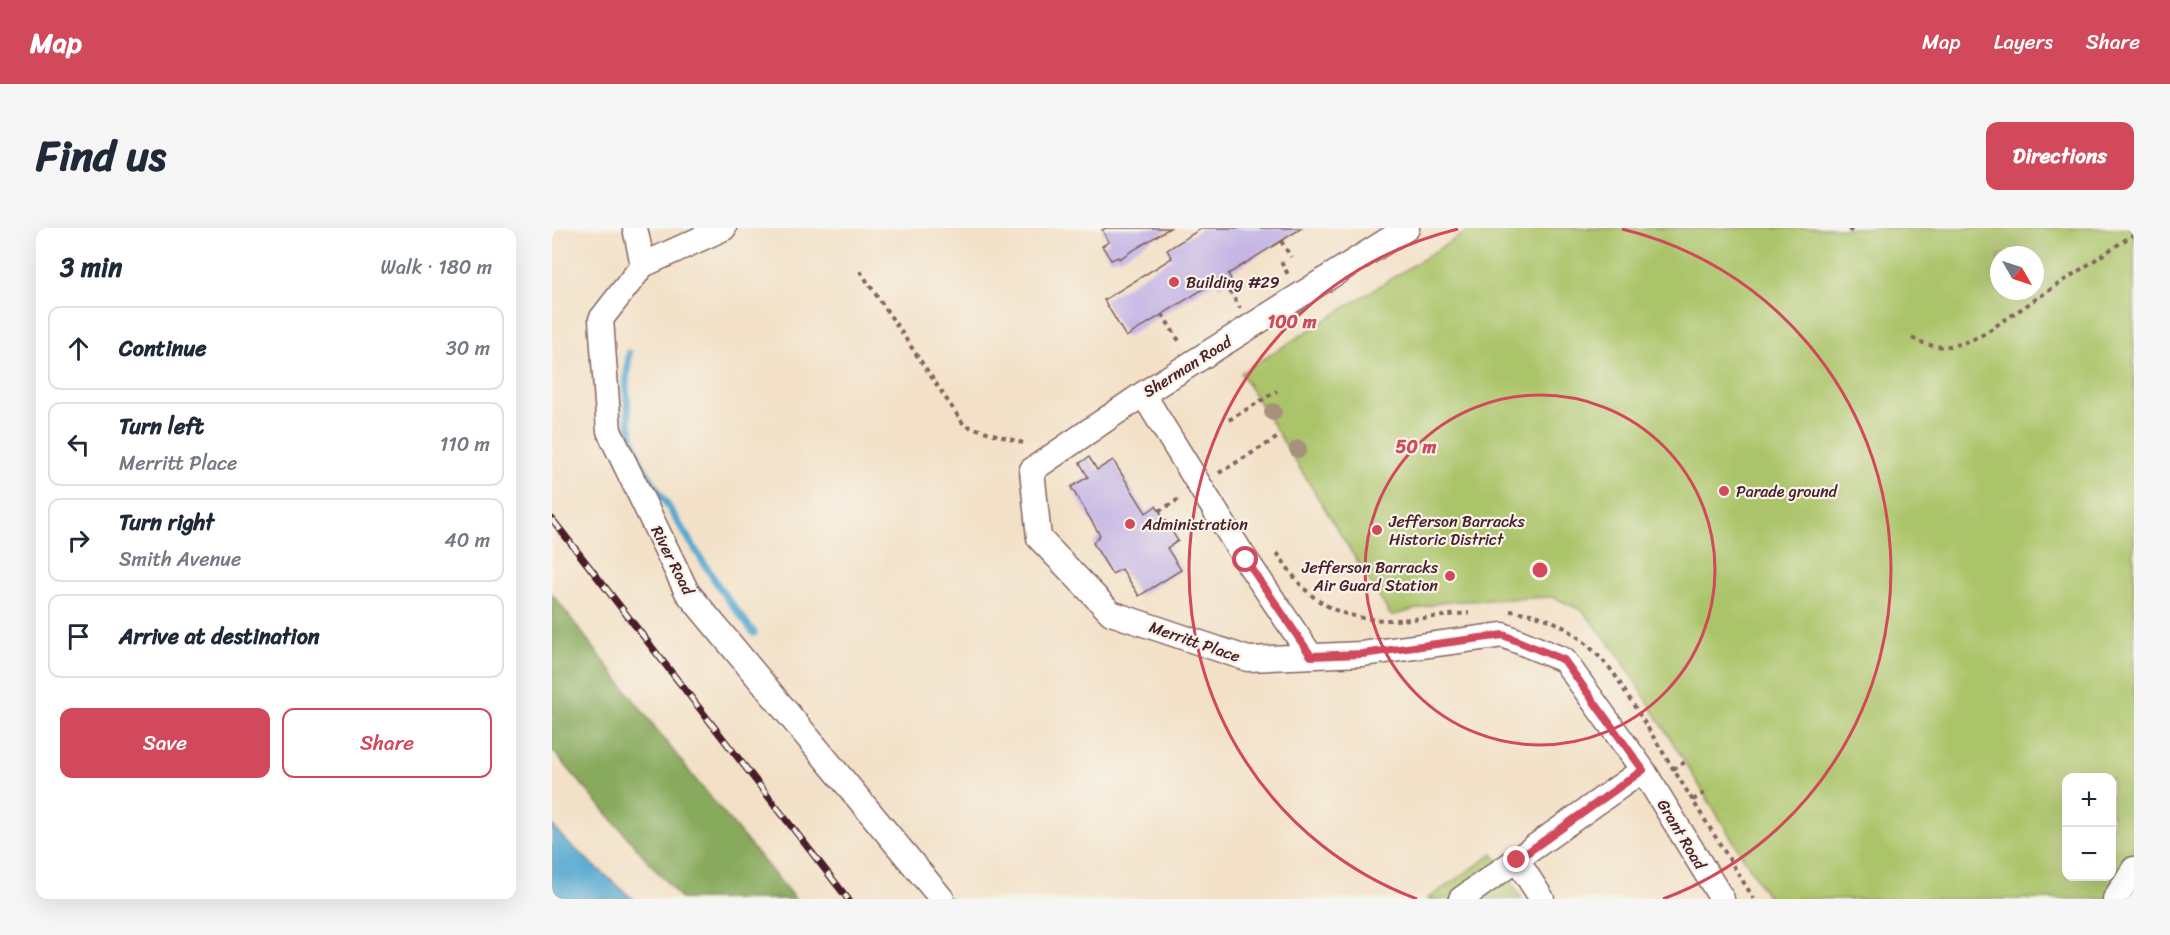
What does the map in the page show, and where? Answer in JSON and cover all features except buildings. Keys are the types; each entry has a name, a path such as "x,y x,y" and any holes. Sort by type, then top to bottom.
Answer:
{"street":[{"path":"635,228 643,265 724,228"},
{"name":"Sherman Road","path":"1032,470 1143,394 1407,228"},
{"name":"River Road","path":"643,265 601,319 609,431 687,592 942,899"},
{"path":"1143,394 1246,560 1311,656"},
{"name":"Merritt Place","path":"1032,470 1039,538 1111,613 1248,659 1362,654 1503,635 1564,660 1643,770"},
{"path":"1461,899 1643,770"},
{"name":"Grant Road","path":"1643,770 1722,899"},
{"path":"1517,860 1542,899"},
{"path":"2115,899 2134,869"}],"path":[{"path":"1912,338 1943,348 1962,345 1983,335 2134,234"},
{"path":"1281,241 1291,256"},
{"path":"860,271 964,425 1023,443"},
{"path":"1225,283 1231,293"},
{"path":"1162,314 1172,329"},
{"path":"1228,420 1277,391"},
{"path":"1215,476 1280,436"},
{"path":"1159,511 1180,498"},
{"path":"1277,553 1308,593 1347,614 1374,620 1405,621 1476,613"},
{"path":"1504,611 1525,612 1553,620 1591,645 1613,672 1754,899"},
{"path":"1673,769 1687,760"},
{"path":"1693,800 1706,792"}],"green space":[{"name":"Parade ground","path":"1472,228 2134,228 2134,899 1769,899 1619,655 1583,611 1553,597 1443,602 1391,616 1241,373"},
{"path":"552,594 695,779 795,899 681,899 552,750"},
{"path":"1493,854 1522,899 1427,899"}],"water":[{"path":"552,825 566,841 633,899 552,899"}],"waterway":[{"path":"629,353 626,385 629,423 638,459 721,590 754,633"}],"railway":[{"path":"552,519 848,899"}],"place":[{"name":"Building #29","path":"1174,282"},
{"name":"Parade ground","path":"1724,491"},
{"name":"Administration","path":"1130,524"},
{"name":"Jefferson Barracks Historic District","path":"1377,530"},
{"name":"Jefferson Barracks Air Guard Station","path":"1450,576"}],"route":[{"path":"1246,560 1311,656 1362,654 1503,635 1564,660 1643,770 1517,860"}]}
